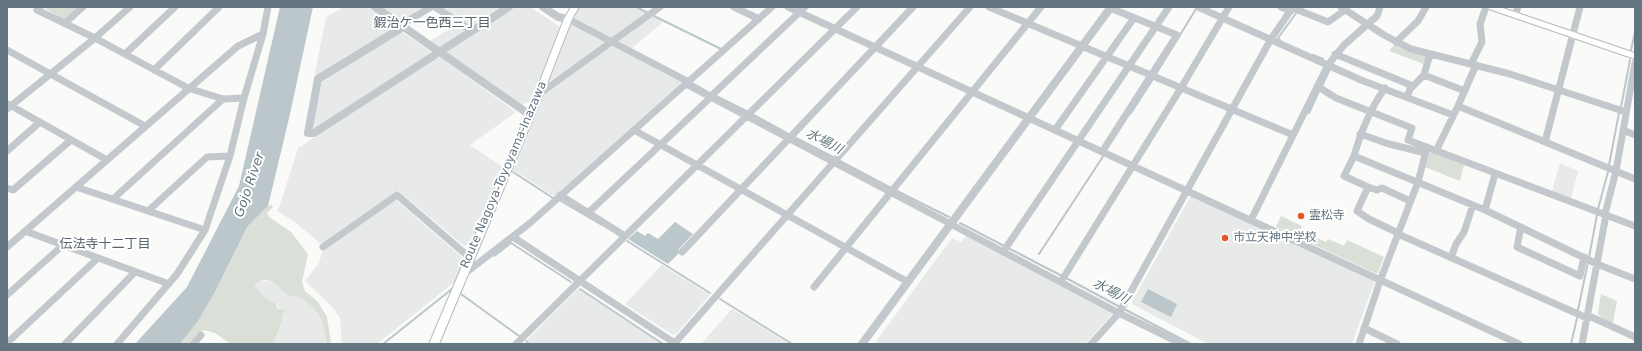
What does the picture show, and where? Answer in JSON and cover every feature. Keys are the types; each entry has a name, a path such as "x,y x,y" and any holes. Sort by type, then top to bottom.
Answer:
{"main road":[{"name":"Route Nagoya-Toyoyama-Inazawa","path":"434,344 574,7"},
{"path":"1492,7 1635,56"}],"street":[{"path":"65,23 83,7"},
{"path":"107,160 40,122 8,106 51,74 130,7"},
{"path":"125,54 175,7"},
{"path":"154,70 219,7"},
{"path":"116,344 134,326 169,284 205,230 230,156 244,98 263,34 268,7"},
{"path":"375,7 530,115"},
{"path":"431,7 318,79 308,133 314,133 509,7"},
{"path":"435,7 472,31"},
{"path":"542,7 558,17 568,19 791,136 892,190 951,224 1005,249 1121,309 1140,322 1182,344"},
{"path":"539,94 660,7"},
{"path":"734,7 759,19"},
{"path":"463,275 513,237 772,7"},
{"path":"788,7 1519,344"},
{"path":"588,213 805,7"},
{"path":"516,344 857,7"},
{"path":"682,252 913,7"},
{"path":"513,237 674,344 970,7"},
{"path":"989,7 1293,135"},
{"path":"814,287 1041,7"},
{"path":"1005,249 1170,7"},
{"path":"1198,7 1328,65 1453,115"},
{"path":"1064,277 1181,88 1229,7"},
{"path":"1281,7 1292,8 1328,22 1343,9 1396,42 1411,49 1558,89 1626,112"},
{"path":"1252,220 1328,65 1335,54 1377,16 1380,7"},
{"path":"1396,42 1418,21 1426,7"},
{"path":"1436,151 1465,91 1482,42 1480,24 1486,7"},
{"path":"1516,15 1518,7"},
{"path":"1545,142 1580,7"},
{"path":"36,8 188,88 223,99 244,98"},
{"path":"862,344 1110,8 1177,35 1102,152"},
{"path":"1091,344 1121,309 1271,39 1292,8"},
{"path":"1055,130 1134,18"},
{"path":"7,247 238,46 263,34"},
{"path":"7,50 145,126"},
{"path":"1335,54 1413,86"},
{"path":"1406,97 1413,86 1424,75 1430,54"},
{"path":"1582,344 1626,112 1632,94 1635,63"},
{"path":"1424,75 1465,91"},
{"path":"1317,86 1336,98 1412,128 1408,140 1426,150"},
{"path":"1385,88 1376,99 1360,134 1354,156 1344,176 1377,190 1382,188 1410,202"},
{"path":"113,200 223,99"},
{"path":"1458,106 1635,179"},
{"path":"7,151 40,122"},
{"path":"634,130 908,282"},
{"path":"1623,130 1635,135"},
{"path":"1360,134 1389,144 1436,151 1635,226"},
{"path":"7,188 13,190 71,140"},
{"path":"1359,344 1380,280 1418,182 1426,150"},
{"path":"148,211 207,157 230,156"},
{"path":"1354,156 1485,210 1597,264 1635,279"},
{"path":"1485,210 1495,174"},
{"path":"76,187 205,230"},
{"path":"1368,187 1356,211 1369,220 1451,258 1587,317 1635,336"},
{"path":"323,247 397,195 470,258"},
{"path":"560,195 625,236"},
{"path":"1451,258 1456,244 1464,232 1473,205"},
{"path":"1521,227 1517,247 1580,276 1584,258"},
{"path":"25,231 169,284"},
{"path":"7,295 63,245"},
{"path":"7,343 98,258"},
{"path":"65,344 135,272"},
{"path":"1364,328 1397,344"},
{"path":"193,344 201,335"}],"shaded area":[{"path":"43,7 81,7 65,21"},
{"path":"344,7 370,7 396,26 395,29 314,78 326,17"},
{"path":"381,7 428,7 402,21"},
{"path":"441,7 504,7 471,27"},
{"path":"514,7 530,7 559,26 561,31 532,101 520,105 447,53 448,50"},
{"path":"579,7 633,7 647,14 612,39 573,19"},
{"path":"652,16 663,22 631,49 617,42"},
{"path":"571,23 607,42 547,83"},
{"path":"457,24 466,30 465,32 442,47 437,47 429,42"},
{"path":"398,33 403,33 431,51 431,55 317,128 312,128 322,81"},
{"path":"614,44 686,82 555,197 512,169 543,94"},
{"path":"1395,44 1428,55 1424,64 1389,51"},
{"path":"435,58 441,58 516,112 470,145 504,168 473,241 464,246 399,191 322,245 296,223 277,211 298,148"},
{"path":"1431,152 1464,165 1460,181 1425,167"},
{"path":"1560,163 1578,171 1571,199 1552,191"},
{"name":"市立天神中学校","path":"1192,196 1373,280 1374,283 1352,344 1208,344 1134,305 1132,302 1190,197"},
{"path":"392,200 396,200 465,260 457,280 377,344 342,344 340,318 333,308 305,281 319,263 323,249"},
{"path":"272,205 273,207 267,213 269,217 291,232 308,254 302,282 305,291 318,302 327,317 331,342 327,344 322,322 316,311 311,306 298,296 287,294 269,280 262,280 255,284 255,287 268,300 275,303 278,309 285,310 282,314 281,324 273,344 230,344 215,333 203,330 188,344 180,344 198,321 215,292 247,227 268,206"},
{"path":"1281,216 1302,226 1300,230 1326,242 1328,239 1344,246 1347,240 1384,257 1378,273 1375,273 1276,227"},
{"path":"967,235 1113,313 1085,344 874,344 952,238 961,242"},
{"path":"662,265 710,295 676,334 673,335 625,304"},
{"path":"274,281 308,302 322,318 327,344 273,344 281,324 281,310 275,303 268,300 255,287 255,284 258,282"},
{"path":"578,289 662,344 533,344 527,340"},
{"path":"1601,294 1617,301 1613,323 1602,318 1598,314"},
{"path":"732,309 749,319 789,344 701,344"}],"water":[{"name":"Gojo River","path":"280,7 313,7 268,206 247,227 215,292 198,321 180,344 135,344 187,287 239,186"},
{"path":"675,222 693,234 678,250 680,252 668,264 628,239 637,231 645,236 648,233 658,239"},
{"path":"1148,289 1177,304 1171,317 1141,302"}],"waterway":[{"path":"636,7 648,13"},
{"path":"1156,74 1196,9"},
{"path":"1280,40 1278,38 1297,12"},
{"path":"654,16 721,49"},
{"path":"1631,50 1635,32"},
{"path":"1313,55 1323,59"},
{"path":"1621,107 1630,60"},
{"path":"1322,86 1330,69"},
{"path":"1131,113 1153,79"},
{"name":"水場川","path":"692,83 710,93"},
{"path":"1309,113 1319,91"},
{"name":"水場川","path":"714,95 748,112"},
{"path":"1609,165 1619,113"},
{"name":"水場川","path":"752,114 790,135"},
{"name":"水場川","path":"794,137 835,158"},
{"path":"1039,254 1104,155"},
{"name":"水場川","path":"838,160 891,188"},
{"path":"513,172 553,198"},
{"path":"1598,209 1608,172"},
{"name":"水場川","path":"895,190 949,217"},
{"path":"559,200 602,225"},
{"path":"1589,257 1597,215"},
{"name":"水場川","path":"960,223 1062,276"},
{"path":"627,241 710,293"},
{"path":"494,256 511,243 571,282"},
{"path":"1578,310 1588,262"},
{"name":"水場川","path":"1066,278 1120,307"},
{"path":"383,344 452,289"},
{"path":"580,289 663,344"},
{"path":"461,294 519,336"},
{"path":"720,299 792,344"},
{"name":"水場川","path":"1124,309 1191,344"},
{"path":"1571,344 1577,318"},
{"path":"526,341 530,344"}],"place":[{"name":"霊松寺","path":"1301,216"},
{"name":"市立天神中学校","path":"1225,238"}],"district":[{"name":"鍜治ケ一色西三丁目","path":"432,24"},
{"name":"伝法寺十二丁目","path":"105,245"}]}
